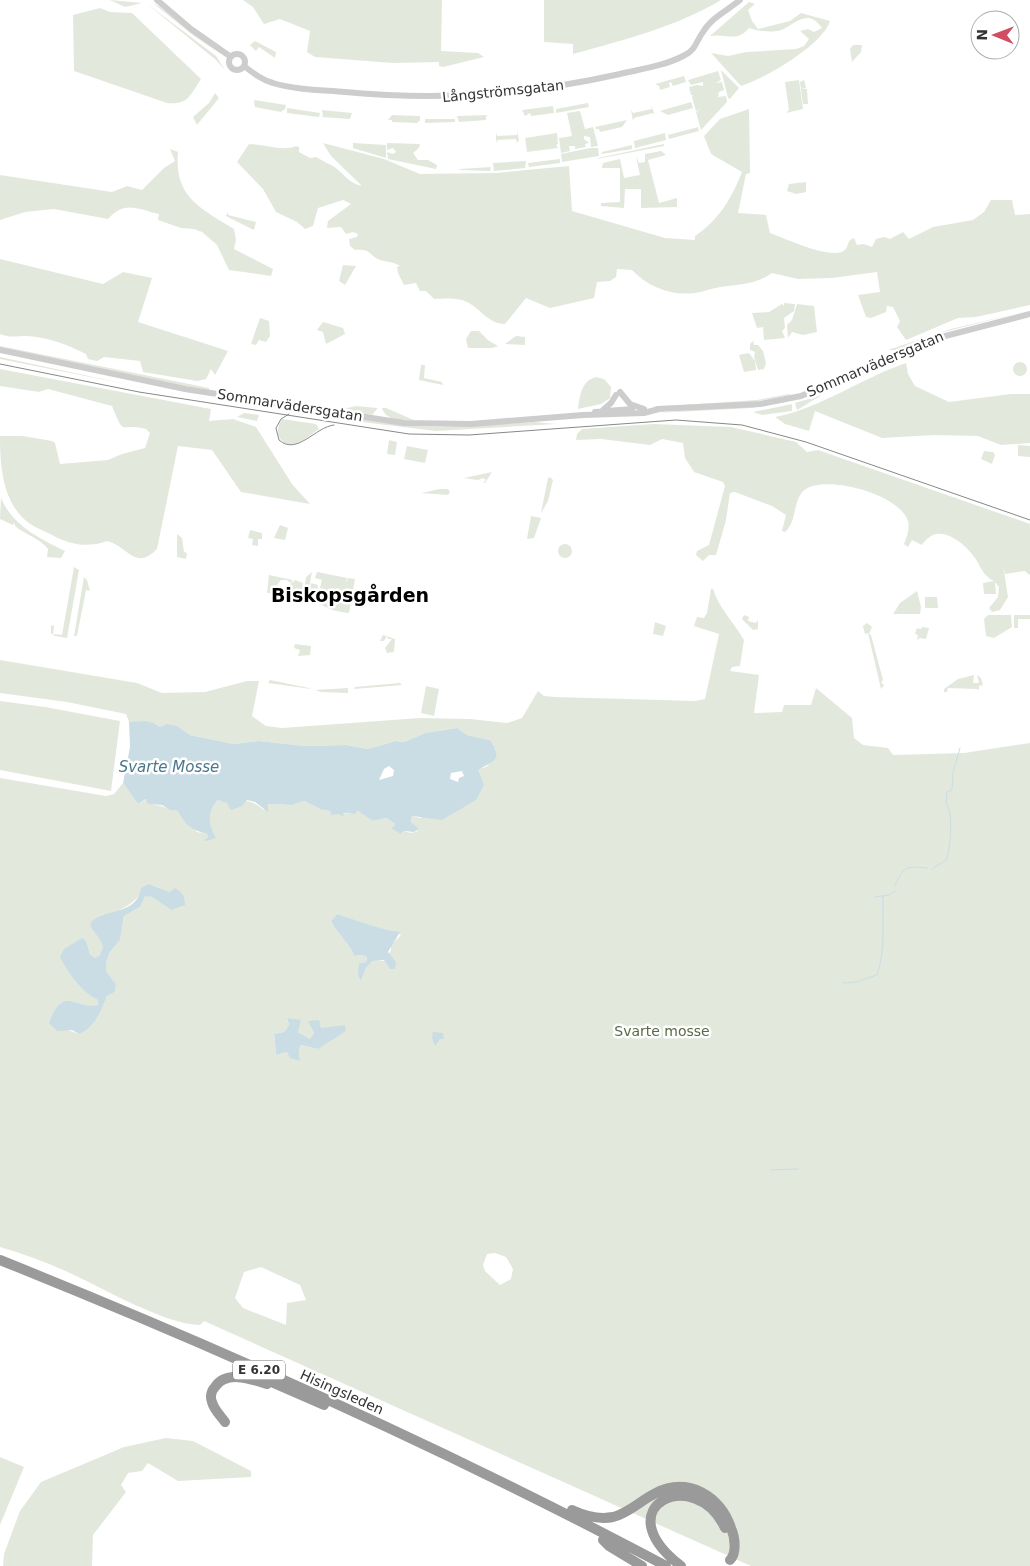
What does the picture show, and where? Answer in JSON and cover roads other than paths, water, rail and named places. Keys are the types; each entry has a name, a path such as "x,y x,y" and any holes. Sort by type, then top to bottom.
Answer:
{"highway":[{"name":"Hisingsleden","path":"0,1260 267,1373 515,1487 666,1566"},
{"name":"Hisingsleden","path":"0,1266 125,1318 458,1465 652,1566"},
{"path":"225,1422 211,1400 213,1390 219,1382 226,1378 237,1377 275,1385"},
{"path":"515,1487 522,1486 583,1515 600,1518 622,1514 667,1488 694,1489 711,1498 728,1519 734,1542 733,1557 729,1563"},
{"path":"681,1566 657,1544 650,1526 650,1519 656,1507 663,1500 675,1496 697,1499 716,1513 727,1532 729,1563"},
{"name":"E 6.20","path":"603,1540 609,1546 642,1566"}],"street":[{"name":"Långströmsgatan","path":"157,0 191,29 231,57"},
{"name":"Långströmsgatan","path":"231,57 237,54 243,56 244,66 259,77 278,84 307,90 431,98 538,90 638,70 678,58 692,50 703,30 740,0"},
{"name":"Långströmsgatan","path":"231,57 230,64 234,69 240,69 244,66"},
{"name":"Sommarvädersgatan","path":"583,415 602,410 760,404 801,396 936,338 1030,314"},
{"name":"Sommarvädersgatan","path":"0,350 185,389 404,423 471,424 583,415 644,413 659,409"},
{"path":"602,410 618,394 630,404 644,409"}],"water":[{"name":"Svarte Mosse","path":"145,721 160,727 167,724 177,726 190,735 234,744 259,741 305,746 346,745 368,749 396,741 404,742 425,733 457,728 467,735 490,740 496,756 492,762 478,770 484,785 476,800 442,820 412,816 411,822 419,829 414,832 404,831 401,834 391,828 395,826 394,823 386,818 373,821 358,811 355,814 343,813 344,817 339,814 331,815 330,811 322,810 304,801 292,805 270,804 268,805 268,812 255,802 247,800 242,806 231,810 227,803 218,800 210,814 211,828 216,838 207,841 204,840 208,837 207,834 197,831 190,826 183,820 178,811 170,810 162,805 148,804 146,799 138,804 123,783 130,747 129,722","holes":["389,766 394,770 393,776 379,780 384,769","462,771 464,776 459,778 458,782 450,779 451,773"]},
{"path":"149,884 170,892 175,888 183,895 185,905 171,910 152,897 145,896 140,907 124,916 120,940 110,952 106,963 106,971 116,984 115,992 107,996 97,1018 84,1031 79,1034 72,1030 57,1031 49,1023 59,1004 70,1001 90,1006 98,1005 97,999 81,987 67,969 60,957 64,949 82,938 86,941 90,954 95,958 100,955 103,947 90,925 94,919 132,904 138,897 141,888"},
{"path":"337,914 376,927 400,932 388,952 396,962 395,969 390,969 384,960 372,961 366,968 361,981 358,975 359,963 366,962 367,957 362,955 354,956 331,921"},
{"path":"287,1018 301,1020 298,1032 310,1039 314,1033 308,1021 319,1020 321,1028 345,1025 346,1031 318,1049 301,1045 299,1049 300,1061 290,1058 287,1052 276,1055 274,1034 284,1032 289,1025"},
{"path":"433,1032 443,1033 444,1039 440,1039 435,1046 432,1038"}],"waterway":[{"path":"947,859 951,830 950,814 946,803 947,792 952,790 953,772 960,748"},
{"path":"932,869 946,860"},
{"path":"895,886 900,874 906,869 914,867 927,868"},
{"path":"875,897 889,895 895,891"},
{"path":"843,983 856,982 877,975 883,945 883,896"},
{"path":"771,1170 798,1169"}],"tram line":[{"path":"0,364 139,392 409,434 469,435 676,420 742,425 806,442 1030,520"},
{"path":"289,414 281,419 276,428 279,440 286,444 293,445 299,443 320,430 334,425"}],"district":[{"name":"Biskopsgården","path":"350,595"}],"park label":[{"name":"Svarte mosse","path":"662,1031"}]}
